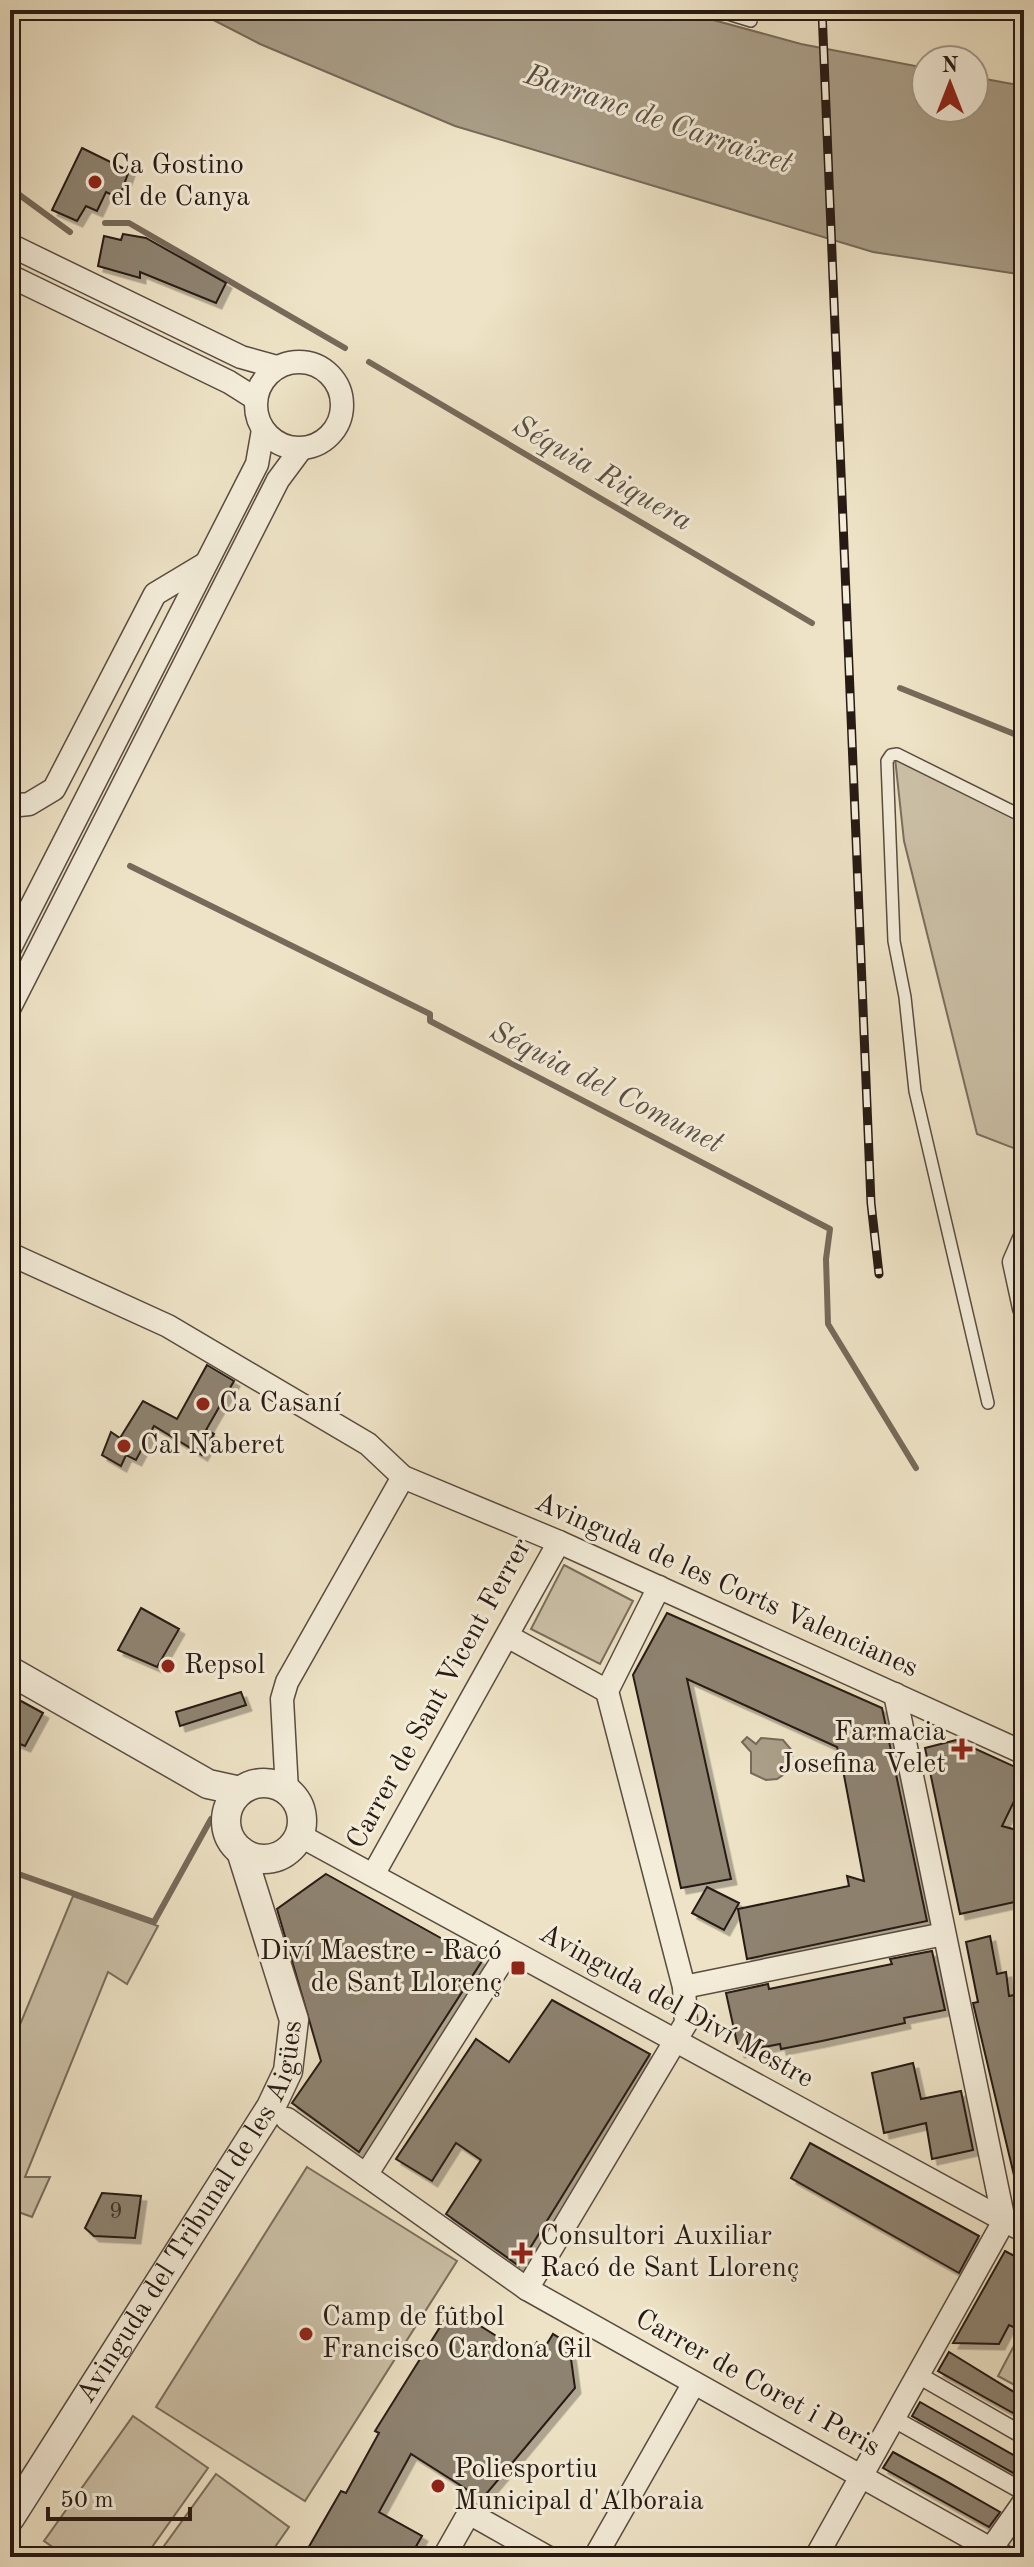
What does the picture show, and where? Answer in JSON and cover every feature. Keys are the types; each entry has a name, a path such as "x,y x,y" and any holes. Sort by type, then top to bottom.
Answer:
{"street":[{"path":"10,245 241,357 277,367"},
{"path":"10,276 229,382 256,399"},
{"path":"10,948 257,464 263,430 256,399 263,381 277,367 299,361 320,366 337,382 342,396 340,421 325,441 301,449 279,443 263,430"},
{"path":"10,1007 278,480 301,449"},
{"path":"10,806 29,804 54,789 155,594 206,564"},
{"path":"1024,1239 1014,1262 1024,1308"},
{"path":"10,1254 168,1326 368,1444 403,1477 287,1682 282,1699 287,1791 302,1815 299,1835 288,1850 254,1855 228,1835 233,1802 264,1783 287,1791"},
{"name":"Avinguda de les Corts Valencianes","path":"403,1477 559,1542 1024,1753"},
{"name":"Carrer de Sant Vicent Ferrer","path":"373,1875 559,1542"},
{"path":"527,2289 686,2023 684,1987 607,1691 659,1587"},
{"path":"507,1636 607,1691"},
{"path":"10,1671 208,1784 233,1802"},
{"path":"816,2557 918,2375 1014,2226 944,1934 895,1694"},
{"name":"Avinguda del Diví Mestre","path":"299,1835 1014,2226"},
{"name":"Avinguda del Tribunal de les Aigües","path":"10,2518 271,2107 288,2071 294,2020 254,1889 254,1855"},
{"path":"684,1987 944,1934"},
{"path":"366,2175 509,1950"},
{"name":"Carrer de Coret i Peris","path":"287,2119 527,2289 998,2553"},
{"path":"918,2375 1024,2436"},
{"path":"595,2557 694,2383"},
{"path":"894,2419 1024,2492"},
{"path":"998,2553 1024,2502"},
{"path":"444,2557 469,2513 545,2556"}],"lane":[{"path":"715,10 751,21"},
{"path":"988,1403 915,1091 905,997 894,941 887,761 891,755 897,754 1024,817"}],"shaded area":[{"path":"895,758 1024,822 1024,1152 977,1134 904,841"},
{"path":"564,1565 633,1601 600,1664 531,1629"},
{"path":"73,1896 158,1926 127,1984 108,1972 25,2177 50,2177 32,2217 10,2209 10,2049"},
{"name":"Camp de futbol Francisco Cardona Gil","path":"307,2167 457,2261 305,2501 156,2407"},
{"path":"1018,2338 1024,2341 1024,2390 998,2376"},
{"path":"133,2416 208,2468 145,2557 67,2557 44,2541"},
{"path":"216,2474 289,2527 268,2557 156,2557"}],"water":[{"name":"Barranc de Carraixet","path":"194,10 677,10 801,44 910,65 910,124 990,124 990,80 1024,86 1024,275 873,252 455,126 260,44"},
{"path":"747,1737 756,1744 761,1738 783,1740 794,1753 790,1760 792,1769 777,1779 766,1780 751,1773 751,1752 742,1742"}],"building":[{"name":"Ca Gostino el de Canya","path":"82,148 129,171 119,198 106,192 97,211 86,206 77,221 52,210"},
{"path":"123,234 146,238 226,283 216,303 140,272 140,278 98,266 104,236 121,240"},
{"path":"207,1365 234,1381 206,1430 214,1434 202,1455 154,1426 136,1460 126,1455 121,1466 102,1455 111,1432 120,1438 143,1401 177,1419"},
{"path":"141,1608 179,1629 157,1667 118,1650"},
{"path":"667,1613 882,1708 927,1921 747,1959 738,1909 849,1886 847,1876 864,1881 843,1770 837,1747 687,1679 731,1879 681,1888 633,1675"},
{"path":"241,1692 246,1705 180,1726 176,1712"},
{"path":"10,1695 43,1713 25,1746 10,1740"},
{"path":"956,1740 1024,1771 1024,1794 1019,1791 1002,1826 1024,1832 1024,1900 960,1914 925,1748"},
{"path":"326,1874 482,1961 359,2152 292,2103 321,2061 277,1909"},
{"path":"707,1887 739,1903 724,1930 692,1913"},
{"path":"990,1936 997,1974 1006,1972 1009,1996 1024,1993 1024,2187 1017,2188 973,2003 978,2002 966,1942"},
{"path":"932,1951 945,2010 904,2018 905,2023 822,2041 781,2049 780,2044 739,2052 726,1993 768,1984 769,1989 892,1964 890,1959"},
{"path":"552,2000 650,2054 519,2266 446,2214 481,2160 456,2143 432,2181 396,2159 476,2039 509,2062"},
{"path":"913,2063 921,2099 961,2091 973,2150 932,2159 926,2123 884,2133 872,2073"},
{"path":"810,2143 979,2236 959,2273 791,2178"},
{"path":"102,2193 141,2196 135,2238 94,2236 85,2228"},
{"path":"1005,2251 1024,2261 1024,2332 1009,2325 999,2344 953,2343"},
{"path":"452,2308 528,2356 537,2342 545,2347 553,2334 569,2344 575,2388 482,2499 411,2454 379,2512 422,2536 410,2557 303,2557 341,2491 346,2493 379,2433 375,2431"},
{"path":"949,2352 1022,2397 1013,2413 938,2371"},
{"path":"920,2402 1024,2461 1024,2479 912,2416"},
{"path":"893,2452 1000,2512 989,2527 883,2468"}],"waterway":[{"name":"Séquia Riquera","path":"10,188 70,232"},
{"name":"Séquia Riquera","path":"105,223 129,223 345,348"},
{"name":"Séquia Riquera","path":"369,362 812,623"},
{"name":"Séquia Riquera","path":"900,688 1024,738"},
{"name":"Séquia del Comunet","path":"130,866 430,1014 430,1021 830,1229 826,1259 828,1324 916,1468"},
{"path":"10,1871 154,1922 211,1819"}],"railway":[{"path":"822,10 871,1203 879,1274"}],"place":[{"name":"Ca Gostino el de Canya","path":"95,182"},
{"name":"Ca Casaní","path":"203,1404"},
{"name":"Cal Naberet","path":"124,1446"},
{"name":"Repsol","path":"168,1666"},
{"name":"Farmacia Josefina Velet","path":"962,1749"},
{"name":"Diví Maestre - Racó de Sant Llorenç","path":"518,1968"},
{"name":"Consultori Auxiliar Racó de Sant Llorenç","path":"522,2253"},
{"name":"Camp de futbol Francisco Cardona Gil","path":"306,2334"},
{"name":"Poliesportiu Municipal d'Alboraia","path":"438,2486"}]}
